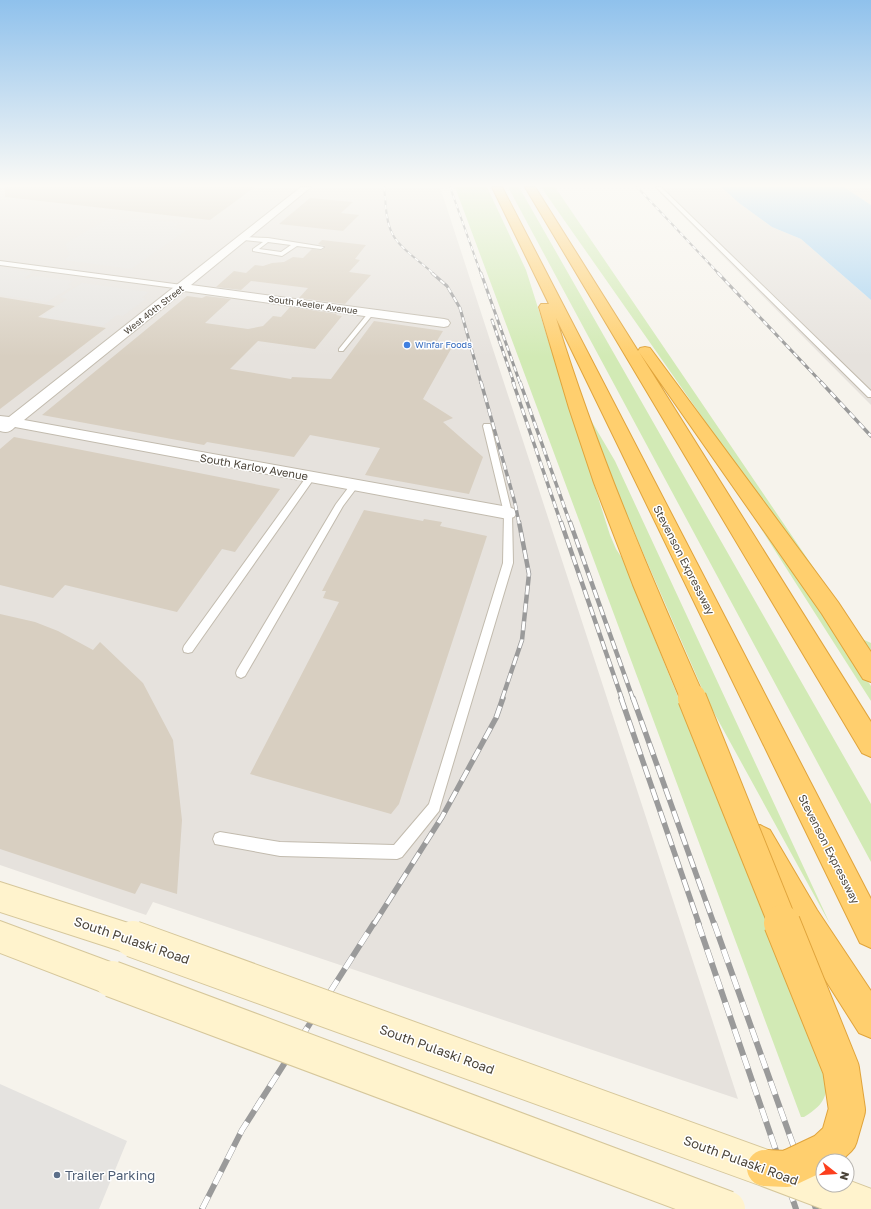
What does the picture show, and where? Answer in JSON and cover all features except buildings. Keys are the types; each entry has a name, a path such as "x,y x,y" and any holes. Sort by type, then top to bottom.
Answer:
{"highway":[{"name":"Stevenson Expressway","path":"526,243 871,932"},
{"path":"564,243 871,744"},
{"path":"572,257 603,289 753,503 830,608 871,672"},
{"path":"539,270 546,306 566,377 612,508 632,558 735,795 806,921 871,1021"},
{"path":"692,696 841,1069 847,1110 839,1138 824,1151 788,1169 765,1168"}],"main road":[{"name":"South Pulaski Road","path":"0,897 133,939 765,1168 871,1208"},
{"path":"0,937 727,1209"}],"street":[{"name":"West 40th Street","path":"4,425 237,243"},
{"name":"South Keeler Avenue","path":"182,287 444,323"},
{"name":"South Karlov Avenue","path":"4,425 508,513"}],"lane":[{"path":"264,243 255,250 282,254 296,244"},
{"path":"292,243 321,247"},
{"path":"716,243 871,395"},
{"path":"0,263 182,287"},
{"path":"342,350 371,313"},
{"path":"220,839 280,849 397,852 434,806 508,563 508,513 487,426"},
{"path":"188,649 310,478"},
{"path":"241,673 340,504 354,486"}],"shaded area":[{"path":"0,243 458,243 738,1099 153,902 146,915 0,865"},
{"path":"168,243 131,269 64,260 70,255 65,244"},
{"path":"710,243 806,243 871,300 871,405"},
{"path":"0,268 33,272 24,278 27,279 33,276 73,281 68,285 73,286 47,302 0,295"},
{"path":"82,283 149,292 142,298 146,299 123,316 117,315 103,326 41,317 67,299 60,297"},
{"name":"Trailer Parking","path":"0,1084 127,1141 99,1209 0,1209"}],"green space":[{"path":"476,243 514,243 526,270 610,535 622,558 828,1069 827,1086 824,1098 812,1112 804,1117 801,1117"},
{"path":"538,243 551,243 871,804 871,862"},
{"path":"581,243 593,243 858,633 735,464"},
{"path":"589,417 615,461 830,924 707,700 601,456"},
{"path":"760,527 813,600 871,686 871,701"},
{"path":"862,639 871,643 871,651"}],"water":[{"path":"806,243 871,243 871,300"}],"railway":[{"path":"399,243 434,274"},
{"path":"470,243 481,274"},
{"path":"690,243 719,274"},
{"path":"432,273 447,286 460,308 481,383"},
{"path":"481,273 520,383"},
{"path":"718,273 822,383"},
{"path":"492,320 514,383"},
{"path":"481,382 515,503 519,523"},
{"path":"513,382 561,523"},
{"path":"520,382 570,523"},
{"path":"821,382 871,436"},
{"path":"502,699 522,640 529,574 519,522"},
{"path":"561,522 622,699"},
{"path":"570,522 633,699"},
{"path":"374,924 442,817 496,718 503,698"},
{"path":"621,698 699,924"},
{"path":"633,698 714,924"},
{"path":"202,1209 242,1130 374,923"},
{"path":"698,923 796,1209"},
{"path":"714,923 816,1209"}],"place":[{"name":"Winfar Foods","path":"407,345"},
{"name":"Trailer Parking","path":"57,1175"}]}
